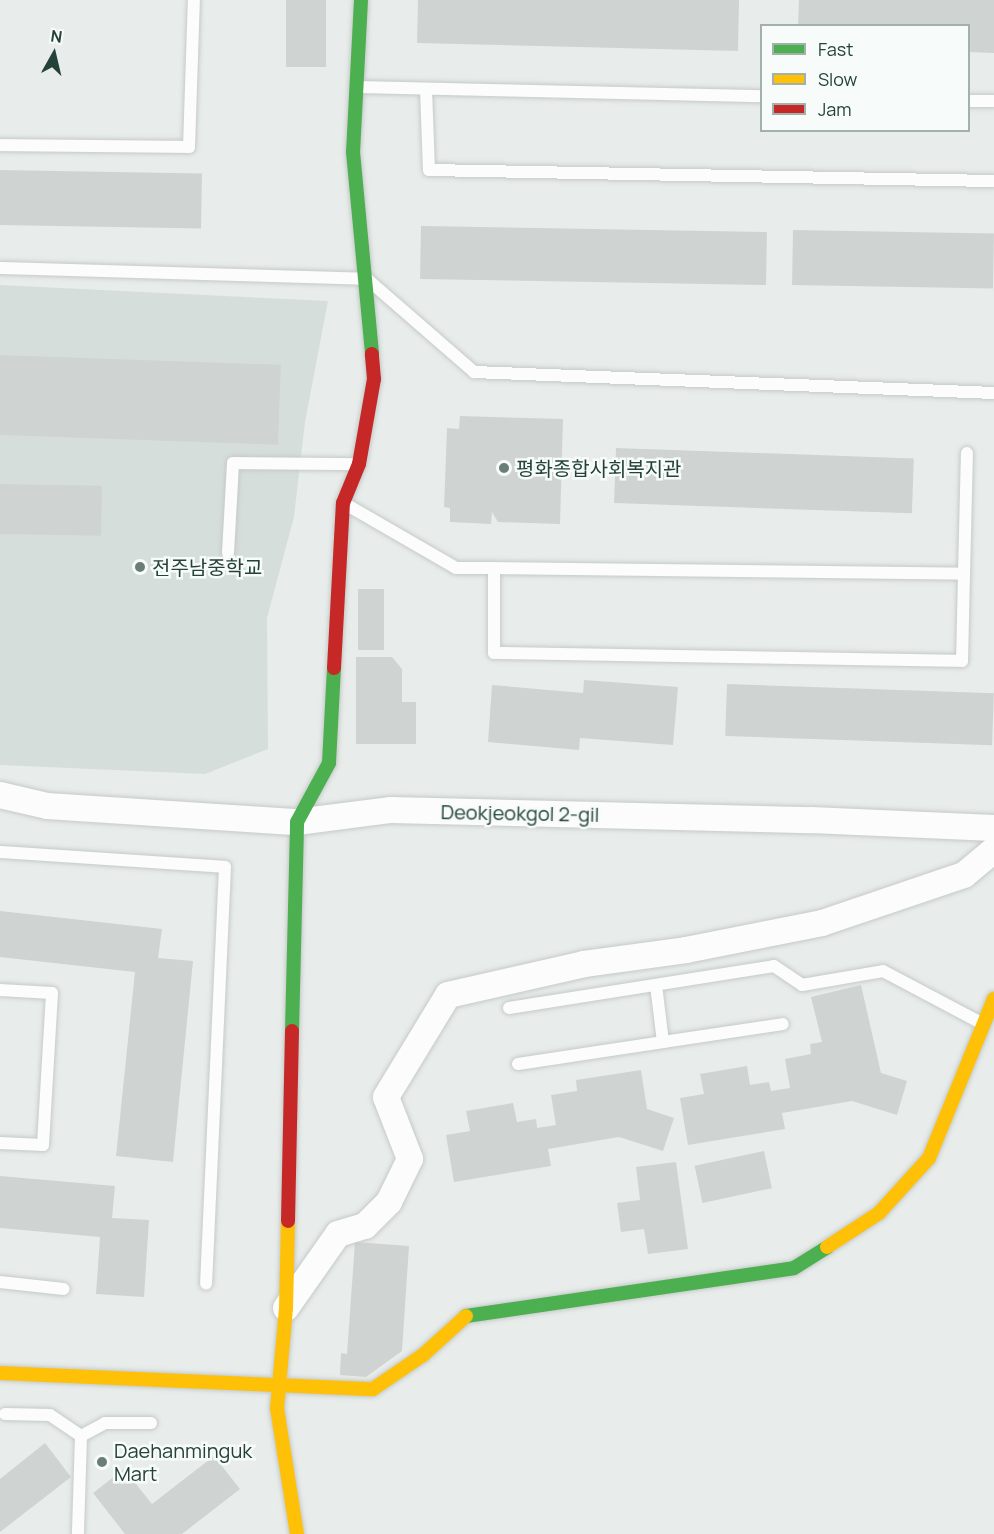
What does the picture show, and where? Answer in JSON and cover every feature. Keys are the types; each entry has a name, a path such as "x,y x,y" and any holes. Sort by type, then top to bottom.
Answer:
{"street":[{"path":"297,1534 277,1408 286,1308 297,822 329,763 343,503 359,464 374,379 367,279 353,152 362,0"},
{"name":"Deokjeokgol 2-gil","path":"0,795 47,806 297,822 391,810 811,820 994,828"},
{"path":"286,1308 338,1234 365,1226 389,1202 410,1159 386,1097 448,995 584,964 686,950 822,923 964,875 994,850"},
{"path":"0,1373 373,1389 423,1355 468,1314 794,1268 879,1213 928,1158 994,999"}],"lane":[{"path":"0,145 189,147 194,0"},
{"path":"357,87 760,96"},
{"path":"426,89 429,170 994,181"},
{"path":"970,101 994,101"},
{"path":"0,268 367,279 474,372 994,393"},
{"path":"494,568 494,652 962,661 967,453"},
{"path":"228,553 233,463 359,464"},
{"path":"343,503 456,568 964,574"},
{"path":"0,852 225,867 206,1284"},
{"path":"509,1008 774,966 802,985 883,971 984,1024"},
{"path":"656,985 663,1042"},
{"path":"0,990 52,993 43,1145 0,1143"},
{"path":"518,1064 783,1024"},
{"path":"0,1282 64,1289"},
{"path":"5,1414 50,1415 81,1436"},
{"path":"81,1436 105,1423 151,1423"},
{"path":"78,1534 81,1436"}],"shaded area":[{"name":"전주남중학교","path":"0,285 328,301 305,422 294,517 267,618 268,749 205,774 0,765"}],"building":[{"path":"286,0 326,0 326,67 286,67"},
{"path":"418,0 739,0 738,51 417,43"},
{"path":"799,0 994,0 994,53 970,52 970,24 798,24"},
{"path":"0,170 202,174 201,229 0,225"},
{"path":"421,226 767,232 766,285 420,279"},
{"path":"793,230 994,234 993,288 792,285"},
{"path":"0,355 281,365 278,445 0,435"},
{"name":"평화종합사회복지관","path":"460,416 563,419 560,524 498,522 492,512 491,524 450,522 450,508 444,507 447,428 459,429"},
{"path":"616,448 914,458 912,513 614,503"},
{"path":"0,484 102,486 101,536 0,534"},
{"path":"358,589 384,589 384,650 358,650"},
{"path":"356,657 392,657 402,669 402,702 416,702 416,744 356,744"},
{"path":"584,680 678,687 673,745 580,738 579,750 488,742 492,685 583,693"},
{"path":"727,684 994,693 992,745 725,736"},
{"path":"0,911 162,929 158,958 193,961 173,1162 116,1156 135,972 0,957"},
{"path":"861,985 881,1073 907,1081 897,1115 852,1101 782,1113 785,1129 688,1145 680,1098 704,1094 700,1074 747,1066 750,1085 769,1082 771,1091 790,1088 785,1059 811,1054 810,1044 822,1042 811,997"},
{"path":"641,1070 647,1109 674,1118 663,1151 619,1137 548,1149 551,1166 454,1182 446,1135 470,1131 466,1111 513,1103 517,1122 536,1119 537,1128 556,1125 551,1095 577,1091 576,1080"},
{"path":"764,1151 772,1188 702,1203 695,1166"},
{"path":"676,1162 688,1249 648,1254 644,1229 621,1232 617,1203 640,1200 636,1167"},
{"path":"0,1176 115,1186 112,1218 149,1220 144,1297 96,1294 100,1237 0,1228"},
{"path":"355,1242 409,1246 402,1351 366,1377 340,1375 341,1353 347,1354"},
{"path":"45,1443 71,1477 0,1532 0,1479"},
{"path":"214,1456 240,1489 182,1534 125,1534 93,1493 124,1469 152,1504"}],"traffic: fast":[{"path":"361,0 353,152 372,354"},
{"path":"292,1031 297,822 329,763 334,668"},
{"path":"466,1316 794,1268 827,1247"}],"traffic: slow":[{"path":"827,1247 879,1213 929,1158 994,999"},
{"path":"288,1221 286,1308 277,1408 297,1534"},
{"path":"0,1373 373,1389 423,1355 466,1316"}],"traffic: jam":[{"path":"334,668 343,503 359,464 374,379 372,354"},
{"path":"288,1221 292,1031"}],"place":[{"name":"평화종합사회복지관","path":"504,468"},
{"name":"전주남중학교","path":"140,567"},
{"name":"Daehanminguk Mart","path":"102,1462"}]}
